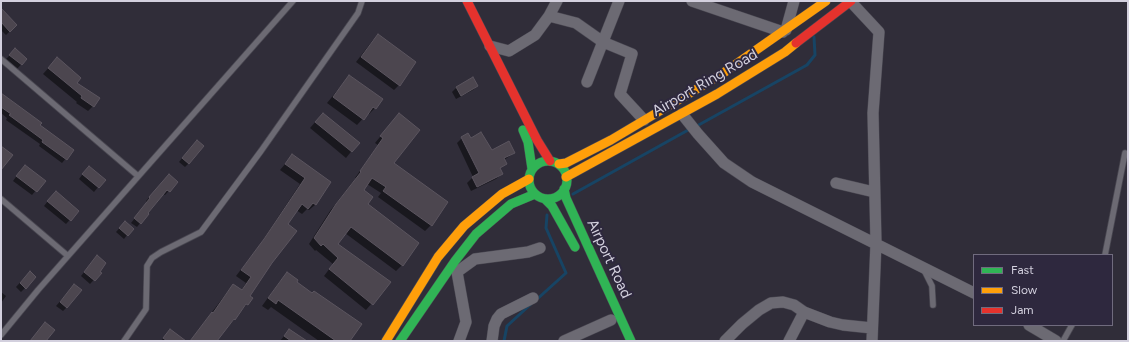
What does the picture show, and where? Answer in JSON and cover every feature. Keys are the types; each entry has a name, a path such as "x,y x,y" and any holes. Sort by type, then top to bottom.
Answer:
{"main road":[{"name":"Airport Ring Road","path":"559,164 566,163 595,148 722,74 816,10 826,1"},
{"name":"Airport Ring Road","path":"566,177 717,94 785,52 851,1"},
{"path":"468,4 540,146 550,161"},
{"path":"489,46 528,142 532,169 529,179 531,190 535,194 545,198 556,197 564,189 566,177 565,172 559,164 550,161 540,162 532,169"},
{"path":"386,341 438,257 464,226 514,184 523,173 528,159 528,142"},
{"path":"540,146 548,151 561,155 580,153 595,148"},
{"path":"502,194 529,179"},
{"name":"Airport Road","path":"564,189 566,198 632,341"},
{"path":"400,341 455,261 476,234 511,204 535,194"},
{"name":"Airport Road","path":"545,198 552,206 580,257"}],"street":[{"path":"468,4 482,1"},
{"path":"489,46 508,51 535,34 549,16 557,1"},
{"path":"587,82 619,1"},
{"path":"695,2 785,31 794,1"},
{"path":"851,1 879,32 873,113 876,243 872,341"},
{"path":"549,16 576,24 603,42 632,54 620,94 644,120"},
{"path":"682,114 694,130 724,163 752,182 973,292"},
{"path":"836,183 874,192"},
{"path":"460,341 466,322 457,272 475,259 528,252 540,248"},
{"path":"492,341 494,326 501,314 533,298"},
{"path":"725,341 742,324 759,310 771,303 783,302 794,305 804,312 830,322 872,328"},
{"path":"789,341 804,312"},
{"path":"564,341 611,320"},
{"path":"1031,326 1056,341"}],"lane":[{"path":"1,334 293,1"},
{"path":"124,341 146,309 147,266 152,258 201,232 261,151 358,13 362,1"},
{"path":"1,60 138,176"},
{"path":"1105,254 1125,153"},
{"path":"1,200 68,256"},
{"path":"922,267 932,286 933,305"},
{"path":"1063,341 1071,326"}],"building":[{"path":"1,8 17,25 10,32 1,22"},
{"path":"378,34 416,62 400,86 361,57"},
{"path":"15,48 27,59 22,65 9,55"},
{"path":"57,57 81,78 77,83 100,98 94,107 81,98 82,96 48,68"},
{"path":"349,75 383,99 376,109 373,107 364,120 333,97"},
{"path":"473,77 478,86 461,96 456,87"},
{"path":"1,93 42,123 40,125 74,150 67,160 42,142 43,140 9,115 11,114 1,107"},
{"path":"323,113 360,143 352,152 315,122"},
{"path":"399,113 420,130 394,163 448,202 432,226 383,191 386,187 372,178 364,190 373,197 368,204 419,243 403,266 351,227 338,244 391,282 373,305 329,269 338,258 323,244 321,246 314,238 336,204 361,172 360,171 383,138 380,136"},
{"path":"481,132 492,150 509,141 515,153 504,158 507,164 500,168 503,174 477,187 472,177 479,173 461,137 468,133 471,138"},
{"path":"197,140 204,146 189,164 182,158"},
{"path":"1,146 13,155 1,170"},
{"path":"292,154 331,182 316,205 313,203 308,209 302,204 288,224 297,231 272,263 250,296 253,298 248,305 246,304 235,320 234,319 217,341 190,341 212,312 213,313 233,284 242,290 251,277 241,270 305,178 285,164"},
{"path":"25,165 46,181 37,192 16,176"},
{"path":"89,166 106,180 99,188 82,174"},
{"path":"169,174 178,182 170,192 167,190 141,224 134,218 150,198 149,197"},
{"path":"56,191 79,211 71,221 47,201"},
{"path":"125,221 134,229 128,236 119,228"},
{"path":"97,255 106,263 100,272 102,273 95,281 84,272"},
{"path":"30,271 36,277 26,289 20,283"},
{"path":"287,272 298,280 297,282 312,293 314,291 362,324 350,341 336,341 278,300 276,304 268,298"},
{"path":"74,284 82,290 67,308 60,302"},
{"path":"45,322 55,330 46,341 30,341"},
{"path":"170,329 186,341 167,341 163,338"},
{"path":"289,329 307,341 291,341 284,336"}],"waterway":[{"path":"695,127 807,65 815,55 814,37"},
{"path":"573,194 690,129"},
{"path":"535,301 566,273 546,228 547,215"},
{"path":"504,341 507,326 531,304"}],"traffic: fast":[{"path":"523,130 528,142 532,169"},
{"path":"544,161 552,161 559,164 564,169 567,180 564,191 559,196 552,199 544,199 537,196 532,191 529,184 529,176 532,169 537,164 544,161"},
{"path":"564,189 566,198 631,341"},
{"path":"400,341 455,261 476,234 511,204 535,194"},
{"path":"545,199 552,206 575,247"}],"traffic: slow":[{"path":"559,164 566,163 611,140 722,74 826,1"},
{"path":"566,177 717,94 785,52 796,43"},
{"path":"386,341 438,257 464,226 502,194 529,179"}],"traffic: jam":[{"path":"467,1 537,140 550,161"},
{"path":"796,43 851,1"}]}
